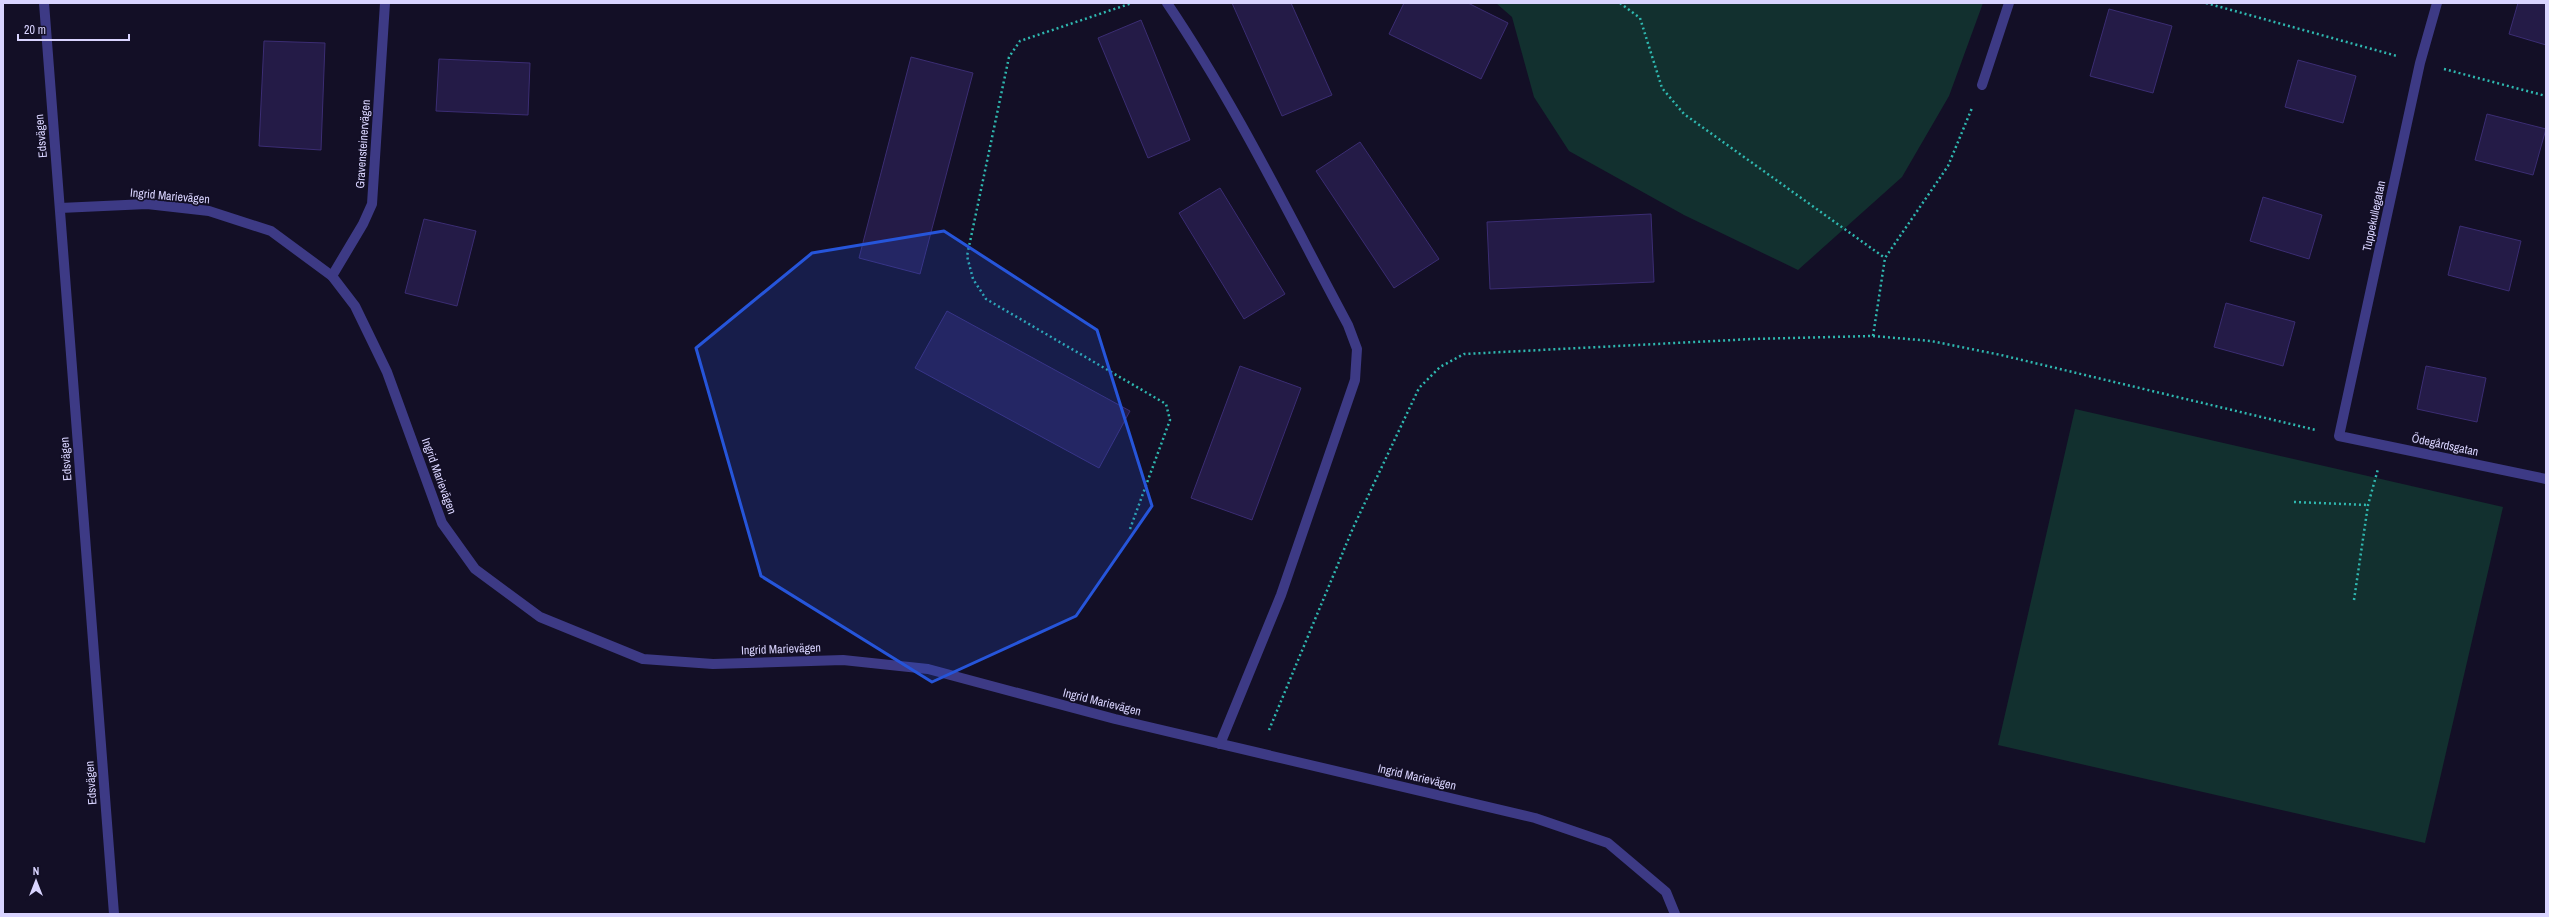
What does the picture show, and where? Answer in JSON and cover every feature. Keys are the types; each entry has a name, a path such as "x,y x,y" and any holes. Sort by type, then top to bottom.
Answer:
{"street":[{"name":"Edsvägen","path":"44,3 114,914"},
{"name":"Gravensteinervägen","path":"332,276 363,224 372,204 385,3"},
{"path":"1167,3 1190,37 1234,114 1348,325 1357,349 1355,380 1281,595 1220,744"},
{"path":"1982,85 2009,3"},
{"name":"Tuppekullegatan","path":"2339,436 2420,63 2437,3"},
{"name":"Ingrid Marievägen","path":"60,208 147,204 209,210 271,231 332,276 355,306 387,372 442,523 475,569 540,617 643,659 713,664 843,660 928,669 1115,719 1535,818 1608,843 1666,892 1675,914"},
{"name":"Ödegårdsgatan","path":"2339,436 2546,479"}],"path":[{"path":"1130,530 1170,420 1166,404 986,299 972,280 967,256 1009,57 1020,41 1132,3"},
{"path":"1620,3 1640,18 1662,88 1684,114 1885,258"},
{"path":"2206,3 2420,63 2546,96"},
{"path":"1873,336 1885,258 1948,166 1982,85"},
{"path":"1260,752 1353,528 1420,388 1440,367 1464,354 1752,339 1873,336 1931,341 2001,355 2339,436"},
{"path":"2354,600 2368,505 2385,446"},
{"path":"2294,502 2368,505"}],"highlighted area":[{"path":"944,231 1097,330 1152,506 1076,616 932,682 761,576 696,348 812,253"}],"green space":[{"path":"1496,3 1983,3 1949,96 1902,177 1798,270 1684,215 1569,151 1534,97 1512,17"},
{"path":"2075,409 2503,507 2425,843 1998,745"}],"building":[{"path":"1232,3 1291,3 1332,95 1282,116"},
{"path":"1404,3 1468,3 1508,23 1481,79 1389,34"},
{"path":"2518,3 2546,3 2546,45 2509,34"},
{"path":"2109,9 2172,26 2153,93 2090,76"},
{"path":"1141,20 1190,140 1148,158 1098,38"},
{"path":"264,41 325,43 321,150 259,146"},
{"path":"911,57 973,73 920,274 859,258"},
{"path":"439,59 530,63 528,115 436,111"},
{"path":"2298,60 2356,76 2343,123 2285,107"},
{"path":"2487,114 2546,129 2533,175 2475,160"},
{"path":"1360,142 1439,259 1394,288 1316,171"},
{"path":"1220,188 1285,294 1244,319 1179,213"},
{"path":"2263,197 2322,215 2309,259 2250,241"},
{"path":"1651,214 1654,282 1490,289 1487,222"},
{"path":"424,219 476,231 457,306 405,293"},
{"path":"2460,226 2521,241 2509,291 2448,275"},
{"path":"2226,303 2295,322 2283,366 2214,347"},
{"path":"947,311 1130,411 1099,468 915,368"},
{"path":"1240,366 1301,388 1252,520 1191,498"},
{"path":"2426,366 2486,378 2477,422 2417,409"}]}
